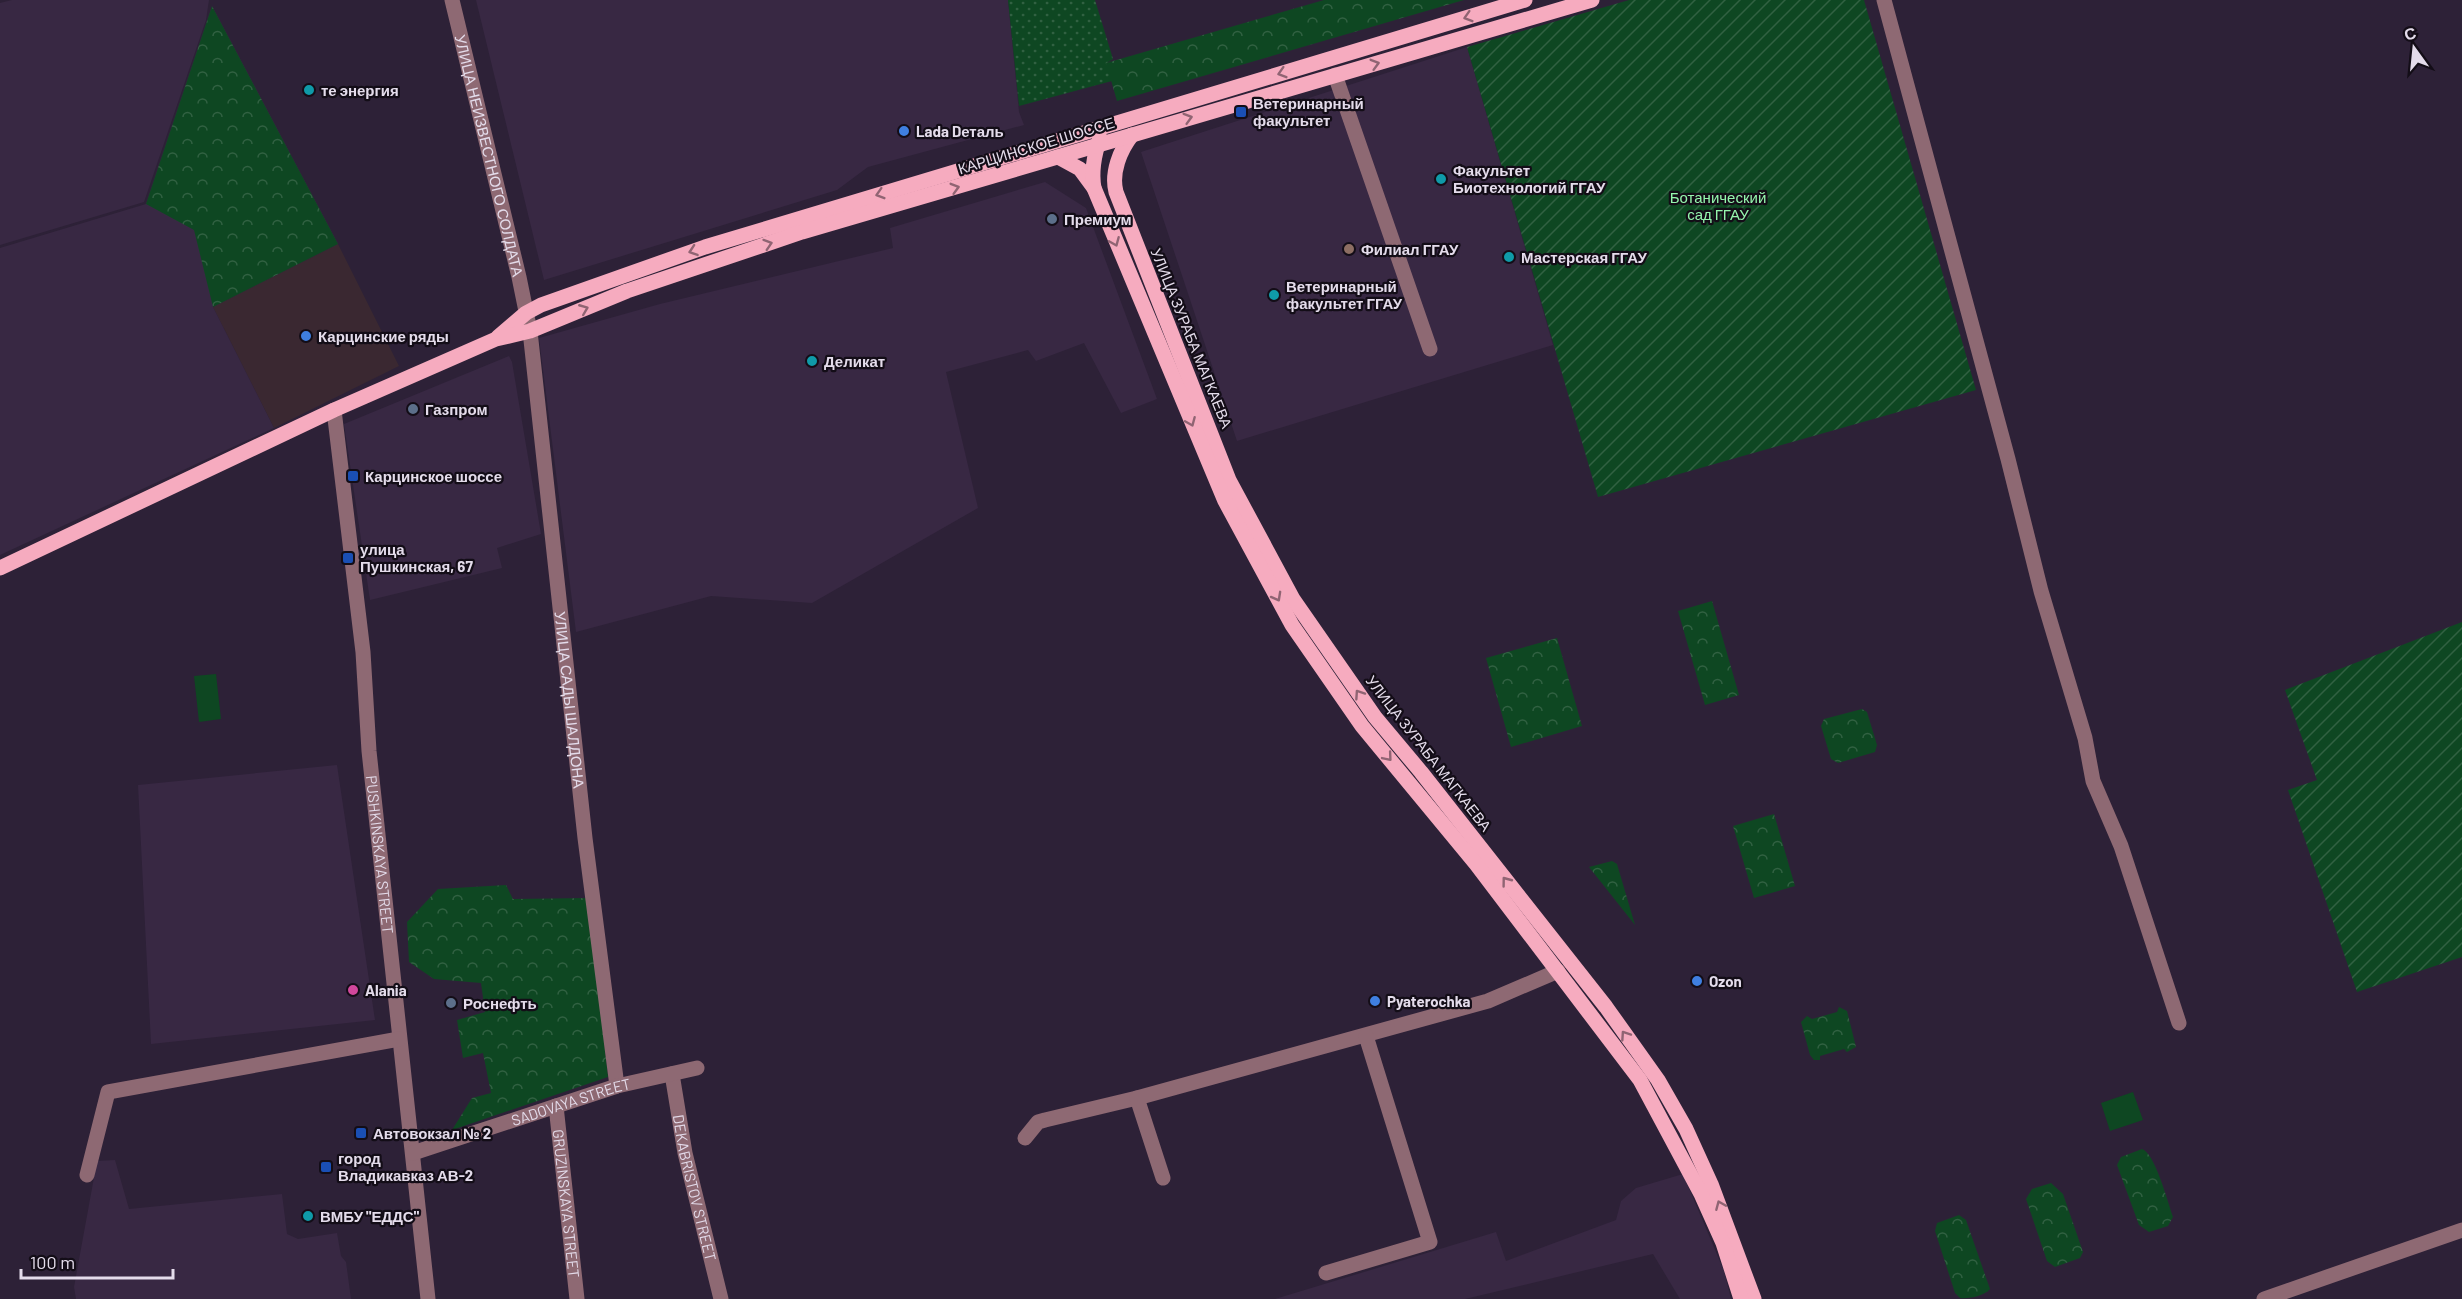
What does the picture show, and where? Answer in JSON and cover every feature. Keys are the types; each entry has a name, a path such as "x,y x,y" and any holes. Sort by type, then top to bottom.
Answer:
{"main road":[{"name":"КАРЦИНСКОЕ ШОССЕ","path":"496,339 526,313 605,280 705,247 1524,0"},
{"name":"КАРЦИНСКОЕ ШОССЕ","path":"0,568 334,410 496,339 530,331 683,272 802,232 1592,0"},
{"path":"1094,188 1092,177 1099,144 1107,130 1117,123"},
{"path":"1077,135 1088,137 1099,144"},
{"path":"1114,184 1122,151 1132,135"},
{"name":"УЛИЦА ЗУРАБА МАГКАЕВА","path":"1099,144 1196,399 1234,489 1293,598 1368,721 1421,772 1606,1007 1658,1080 1686,1129 1711,1184 1754,1299"},
{"name":"УЛИЦА ЗУРАБА МАГКАЕВА","path":"1058,158 1080,170 1094,188 1225,501 1292,625 1368,721 1640,1080 1701,1194 1723,1243 1741,1299"}],"street":[{"name":"УЛИЦА НЕИЗВЕСТНОГО СОЛДАТА","path":"452,0 526,313"},
{"path":"1884,0 2008,459 2041,591 2085,738 2092,782 2121,846 2179,1023"},
{"path":"1335,75 1430,349"},
{"name":"УЛИЦА САДЫ ШАЛДОНА","path":"526,313 530,331 586,849 617,1086"},
{"name":"PUSHKINSKAYA STREET","path":"334,410 363,652 369,751 428,1299"},
{"path":"1025,1138 1038,1122 1137,1098 1366,1036 1488,1000 1558,971"},
{"path":"1326,1273 1430,1242 1366,1036"},
{"path":"87,1175 108,1092 399,1039"},
{"name":"SADOVAYA STREET","path":"413,1153 617,1086 697,1068"},
{"name":"DEKABRISTOV STREET","path":"672,1074 685,1153 722,1299"},
{"path":"1137,1098 1163,1178"},
{"name":"GRUZINSKAYA STREET","path":"556,1106 577,1299"},
{"path":"2264,1299 2462,1230"}],"shaded area":[{"path":"12,0 209,0 206,20 144,202 0,245 0,3"},
{"path":"476,0 1008,0 1019,112 1024,125 868,167 837,190 544,280"},
{"path":"212,6 338,244 213,307 274,428 0,555 0,248 146,204"},
{"name":"Филиал ГГАУ","path":"1467,47 1553,345 1237,441 1141,152"},
{"path":"1045,182 1086,208 1157,399 1121,413 1084,343 1036,361 1028,350 946,372 978,508 812,603 711,596 576,632 539,338 660,304 893,248 890,228"},
{"name":"Карцинские ряды","path":"338,244 399,366 274,428 213,307"},
{"path":"509,356 512,362 541,534 497,548 502,568 370,600 344,424"},
{"path":"337,765 375,1020 151,1044 138,785"},
{"path":"115,1160 129,1209 282,1194 287,1234 298,1239 337,1233 341,1256 346,1262 351,1299 76,1299 74,1287 97,1161"},
{"path":"1683,1174 1724,1271 1731,1299 1680,1299 1653,1254 1465,1299 1275,1299 1496,1232 1506,1261 1616,1220 1621,1201 1636,1188"}],"green space":[{"path":"1008,0 1095,0 1113,59 1107,63 1112,81 1019,106"},
{"path":"1324,0 1464,0 1117,101 1106,63"},
{"name":"Ботанический сад ГГАУ","path":"1629,0 1864,0 1976,390 1598,497 1467,47"},
{"path":"212,6 338,244 213,307 194,230 146,204"},
{"path":"1712,601 1739,695 1705,705 1678,611"},
{"path":"2462,622 2462,957 2357,992 2288,790 2317,780 2285,690"},
{"path":"1557,638 1582,726 1511,747 1486,658"},
{"path":"216,674 221,719 199,722 194,676"},
{"path":"1862,709 1867,712 1877,745 1875,752 1838,763 1831,759 1821,726 1824,719"},
{"path":"1774,814 1795,886 1754,898 1733,826"},
{"path":"1612,861 1617,864 1635,925 1589,867"},
{"path":"506,885 513,899 589,898 608,1077 452,1130 472,1098 491,1093 483,1053 463,1058 457,1020 485,1012 481,983 434,979 409,962 407,922 438,889"},
{"path":"1839,1007 1847,1011 1856,1047 1847,1052 1844,1049 1820,1056 1820,1060 1814,1060 1810,1055 1801,1022 1807,1016 1812,1019 1837,1012"},
{"path":"2133,1092 2143,1120 2110,1131 2101,1103"},
{"path":"2142,1149 2152,1159 2173,1217 2168,1226 2149,1232 2139,1225 2117,1165 2121,1157"},
{"path":"2051,1183 2063,1194 2083,1252 2080,1258 2055,1267 2047,1261 2026,1199 2032,1189"},
{"path":"1959,1215 1966,1220 1990,1289 1968,1298 1960,1298 1955,1293 1935,1231 1937,1223"}],"place":[{"name":"те энергия","path":"309,90"},
{"name":"Ветеринарный факультет","path":"1241,112"},
{"name":"Lada Dеталь","path":"904,131"},
{"name":"Факультет Биотехнологий ГГАУ","path":"1441,179"},
{"name":"Премиум","path":"1052,219"},
{"name":"Филиал ГГАУ","path":"1349,249"},
{"name":"Мастерская ГГАУ","path":"1509,257"},
{"name":"Ветеринарный факультет ГГАУ","path":"1274,295"},
{"name":"Карцинские ряды","path":"306,336"},
{"name":"Деликат","path":"812,361"},
{"name":"Газпром","path":"413,409"},
{"name":"Карцинское шоссе","path":"353,476"},
{"name":"улица Пушкинская, 67","path":"348,558"},
{"name":"Ozon","path":"1697,981"},
{"name":"Alania","path":"353,990"},
{"name":"Pyaterochka","path":"1375,1001"},
{"name":"Роснефть","path":"451,1003"},
{"name":"Автовокзал № 2","path":"361,1133"},
{"name":"город Владикавказ АВ-2","path":"326,1167"},
{"name":"ВМБУ \"ЕДДС\"","path":"308,1216"}]}
